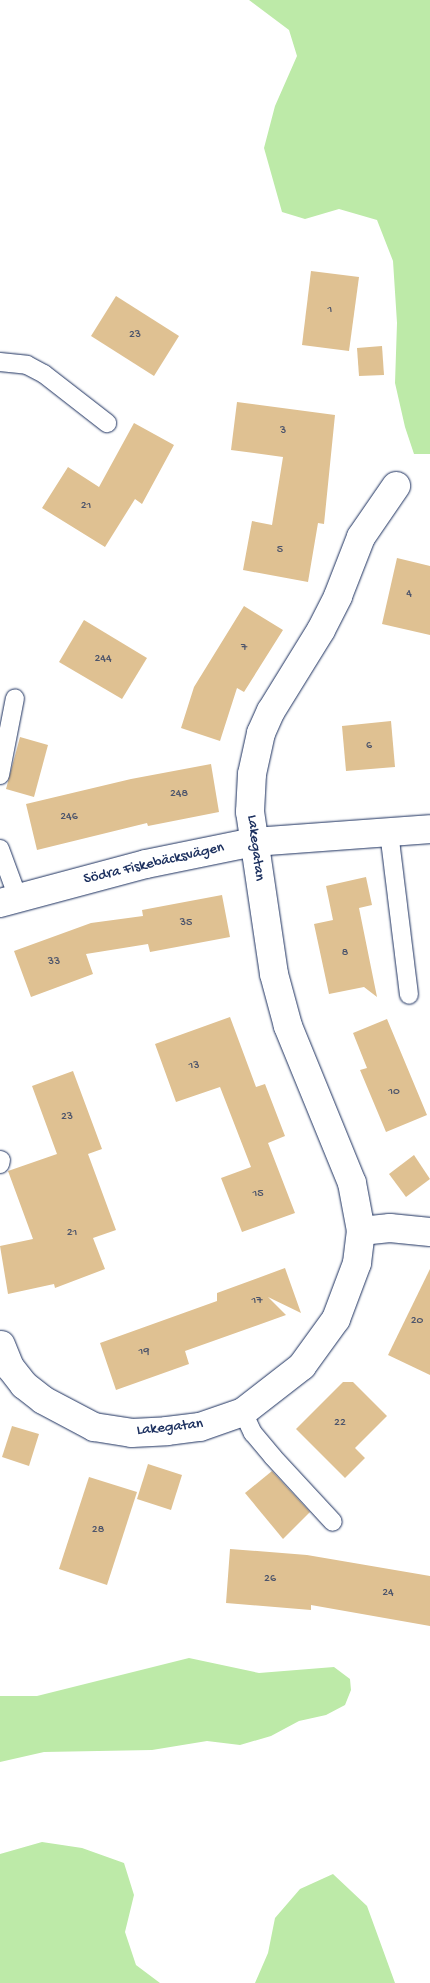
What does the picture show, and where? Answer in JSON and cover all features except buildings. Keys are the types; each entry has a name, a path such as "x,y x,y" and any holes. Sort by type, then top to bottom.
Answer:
{"street":[{"name":"Lakegatan","path":"1,1342 10,1366 24,1385 44,1400 94,1427 132,1433 200,1427 243,1412 302,1366 320,1343 348,1291 357,1263 361,1231 352,1183 288,1026 274,974 250,812 252,774 261,733 271,711 334,605 361,537 396,486"},
{"name":"Södra Fiskebäcksvägen","path":"9,901 146,864 254,842 430,829"},
{"path":"361,1231 390,1228 430,1232"}],"lane":[{"path":"0,362 27,365 44,374 107,423"},
{"path":"0,775 14,698"},
{"path":"390,832 409,995"},
{"path":"0,849 9,901"},
{"path":"243,1412 253,1433 332,1522"}],"green space":[{"path":"249,0 430,0 430,454 414,454 405,427 395,383 397,323 393,261 377,220 339,209 305,219 282,212 264,148 275,106 297,56 289,30"},
{"path":"189,1658 259,1673 334,1667 350,1679 351,1690 345,1705 326,1715 299,1721 271,1736 240,1745 207,1741 152,1750 44,1752 0,1762 0,1696 37,1696"},
{"path":"42,1842 82,1848 124,1863 134,1895 125,1932 136,1965 160,1983 0,1983 0,1854"},
{"path":"333,1874 367,1906 395,1983 255,1983 268,1953 275,1918 300,1889"}]}
